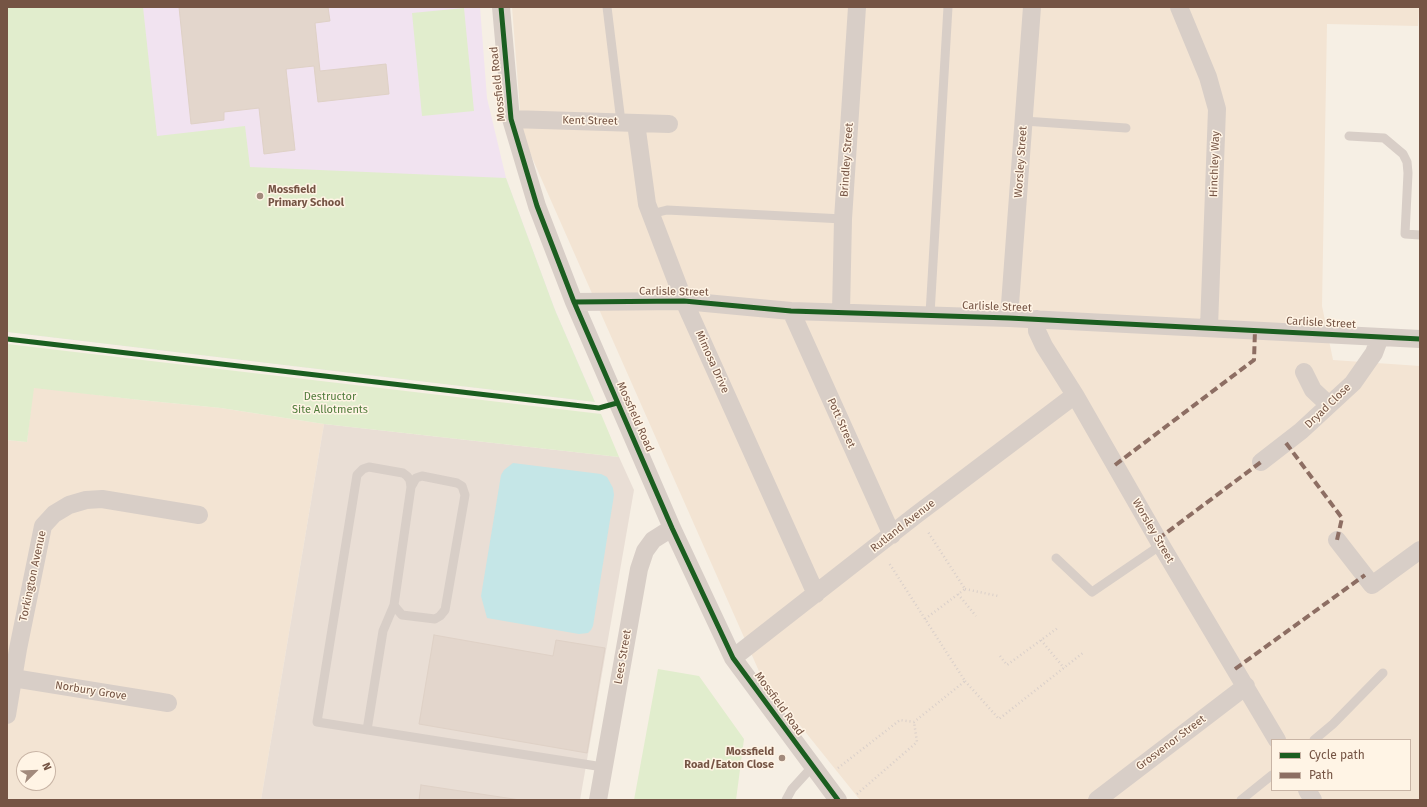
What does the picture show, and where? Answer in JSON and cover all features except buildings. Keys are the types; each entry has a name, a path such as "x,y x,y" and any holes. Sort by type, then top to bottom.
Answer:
{"street":[{"name":"Mossfield Road","path":"501,7 511,119 537,206 574,302 672,528 733,658 838,800"},
{"name":"Brindley Street","path":"841,312 843,219 857,7"},
{"name":"Worsley Street","path":"1009,318 1032,7"},
{"name":"Hinchley Way","path":"1179,7 1208,77 1217,109 1209,328"},
{"name":"Kent Street","path":"511,119 669,124"},
{"name":"Mimosa Drive","path":"629,122 647,204 684,301 816,594"},
{"name":"Carlisle Street","path":"574,302 684,301 791,311 930,314 1420,339"},
{"name":"Pott Street","path":"791,311 885,540"},
{"name":"Worsley Street","path":"1037,319 1037,330 1041,341 1075,395 1161,545 1276,739"},
{"name":"Dryad Close","path":"1261,462 1301,431 1353,383 1374,353 1380,337"},
{"path":"1304,372 1313,390 1329,405"},
{"name":"Rutland Avenue","path":"733,658 916,515 1075,395"},
{"name":"Torkington Avenue","path":"7,715 13,678 12,648 43,526 54,514 69,505 80,501 102,499 199,515"},
{"name":"Lees Street","path":"598,800 639,569 645,551 653,540 672,528"},
{"path":"1337,540 1372,585 1420,550"},
{"name":"Norbury Grove","path":"13,678 168,703"},
{"name":"Grosvenor Street","path":"1097,800 1246,686"},
{"path":"1308,791 1313,800"}],"lane":[{"path":"608,7 629,122"},
{"path":"930,314 948,7"},
{"path":"1024,121 1126,128"},
{"path":"1349,136 1384,138 1403,154 1407,162 1408,173 1405,234 1420,235"},
{"path":"651,214 667,210 843,219"},
{"path":"367,730 383,630 394,605 411,487 410,480 403,473 370,467 363,468 357,475 317,722 367,730 603,767"},
{"path":"394,605 402,615 435,619 445,610 465,495 462,486 457,483 422,476 416,478 411,487"},
{"path":"1056,558 1092,592 1161,545"},
{"path":"1315,739 1333,724 1383,673"},
{"path":"786,800 792,789 818,773"},
{"path":"1241,800 1271,775"}],"path":[{"path":"916,515 965,589 998,596"},
{"path":"885,540 925,619 965,682 999,719 1084,652"},
{"path":"925,619 965,589"},
{"path":"958,594 976,616"},
{"path":"1000,656 1007,665 1058,627"},
{"path":"1041,640 1064,668"},
{"path":"818,773 900,720 914,722 965,682"},
{"path":"855,795 917,742 914,722"}],"shaded area":[{"name":"Mossfield Primary School","path":"7,7 480,7 487,98 506,178 555,310 595,402 7,332"},
{"path":"512,7 1419,7 1418,26 1327,24 1322,306 1333,360 1420,366 1420,800 860,800 762,678 522,135"},
{"path":"33,387 221,408 324,424 261,800 7,800 7,440 27,442"},
{"path":"324,424 619,457 634,490 580,800 261,800"}],"green space":[{"name":"Mossfield Primary School","path":"7,7 143,7 157,136 245,126 250,167 506,178 555,310 595,402 7,332"},
{"path":"464,8 474,111 422,116 412,13"},
{"name":"Destructor Site Allotments","path":"7,344 601,414 619,457 324,424 221,408 34,388 27,442 7,440"},
{"path":"658,669 699,676 744,739 736,800 634,800"}],"water":[{"path":"513,463 601,474 607,477 613,488 614,495 593,626 588,633 579,634 487,618 481,596 501,475 504,470"}],"marked path":[{"path":"1115,465 1254,360 1255,330"},
{"path":"1286,443 1342,518 1337,540"},
{"path":"1158,539 1261,462"},
{"path":"1235,669 1365,575"}],"cycle path":[{"path":"501,7 511,119 537,206 574,302 672,528 733,658 838,800"},
{"path":"574,302 684,301 791,311 1009,318 1420,339"},
{"path":"7,339 599,408 617,403"}],"place":[{"name":"Mossfield Primary School","path":"260,196"},
{"name":"Mossfield Road/Eaton Close","path":"782,758"}]}
